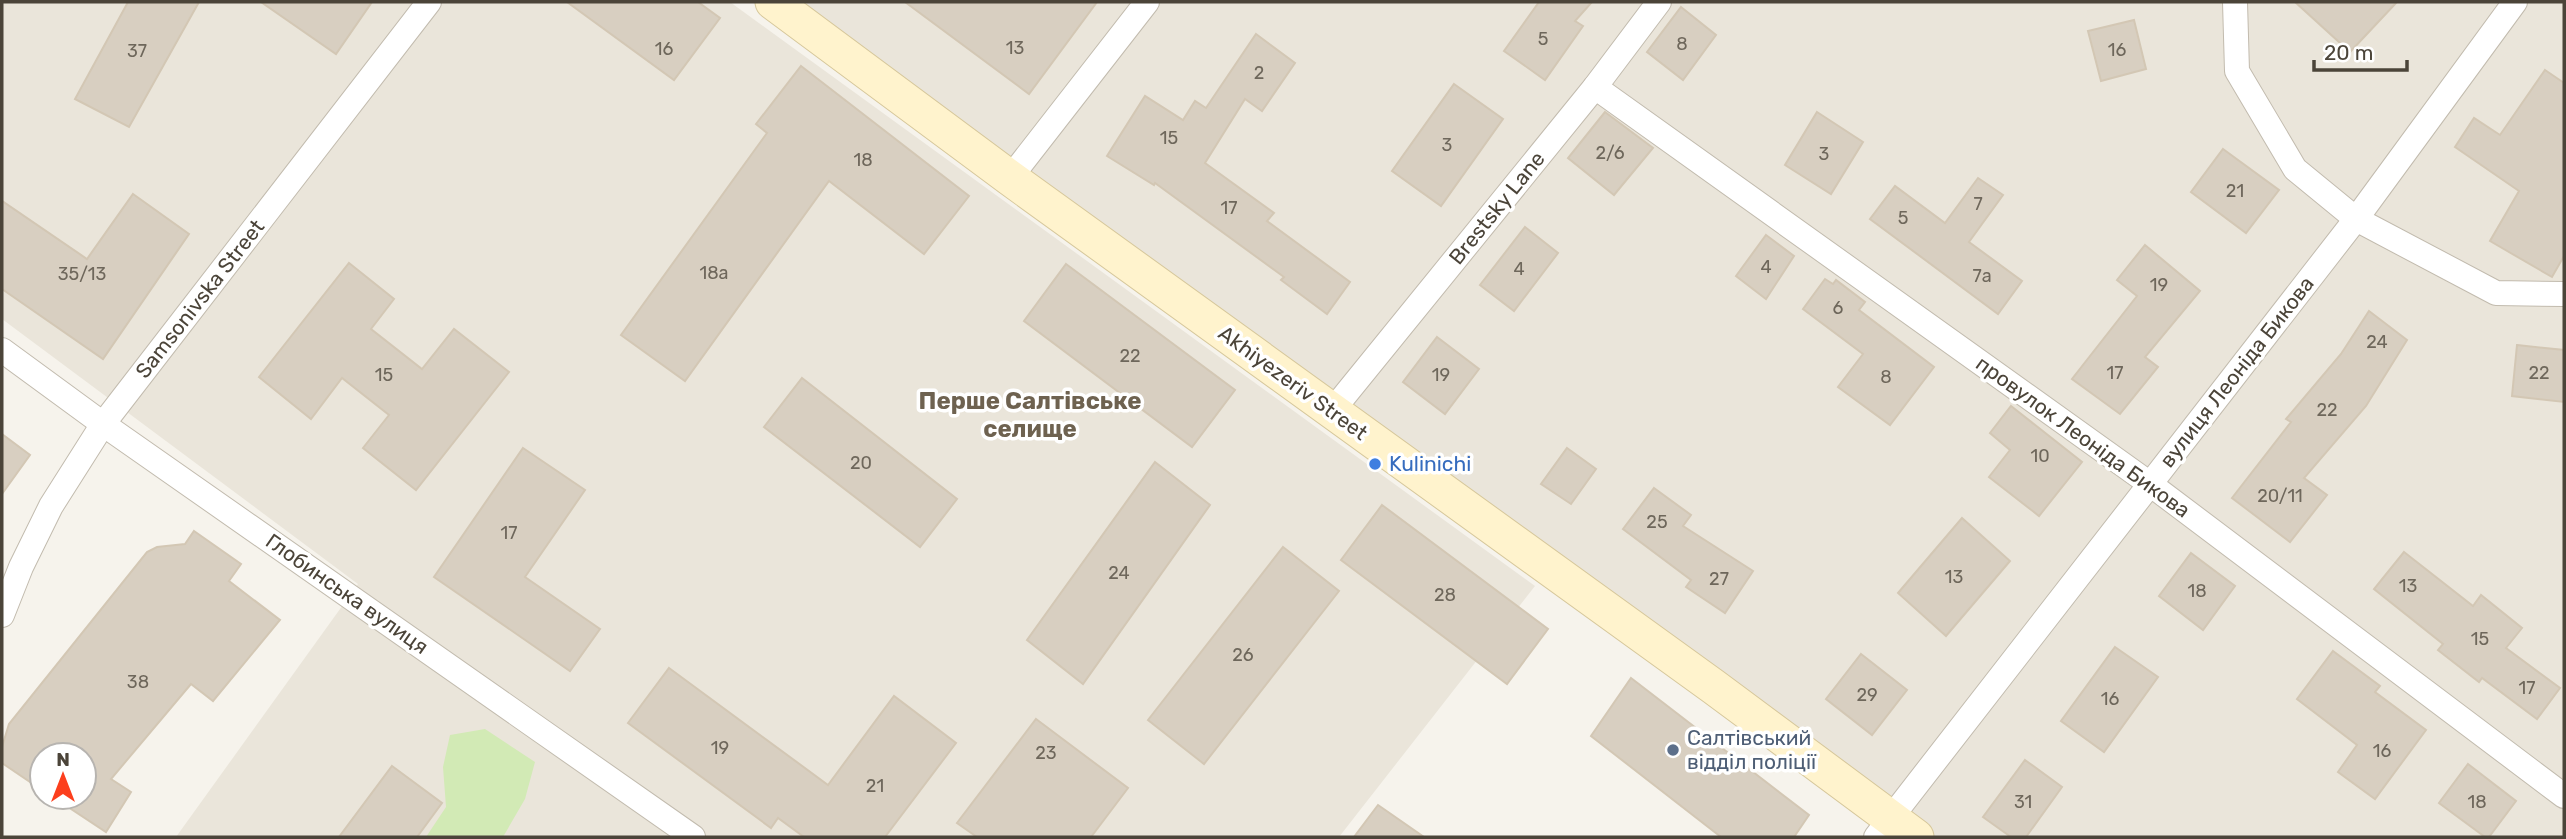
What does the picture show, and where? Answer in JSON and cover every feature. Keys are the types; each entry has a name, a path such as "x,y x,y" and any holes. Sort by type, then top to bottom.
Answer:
{"main road":[{"name":"Akhiyezeriv Street","path":"773,2 1010,178 1714,687 1894,831"}],"street":[{"name":"Samsonivska Street","path":"2,615 21,567 51,506 103,424 429,2"},
{"path":"1010,178 1147,2"},
{"name":"Brestsky Lane","path":"1332,411 1595,87 1659,2"},
{"path":"2235,2 2237,71 2295,170 2356,219 2496,293 2564,294"},
{"name":"вулиця Леоніда Бикова","path":"1894,831 2150,484 2356,219 2515,2"},
{"name":"провулок Леоніда Бикова","path":"1595,87 2150,484 2564,796"},
{"name":"Глобинська вулиця","path":"2,349 103,424 693,837"}],"shaded area":[{"path":"2,2 730,2 1535,586 1339,837 176,837 358,584 2,319"},
{"path":"782,2 2564,2 2564,837 1926,837"}],"green space":[{"path":"485,729 535,762 525,799 503,837 426,837 446,807 443,767 450,735"}],"building":[{"path":"128,2 199,2 129,127 75,99"},
{"path":"261,2 372,2 336,54"},
{"path":"567,2 698,2 720,18 674,80"},
{"path":"905,2 1097,2 1029,94"},
{"path":"1539,2 1592,2 1575,21 1583,26 1545,80 1504,51"},
{"path":"2295,2 2397,2 2350,52"},
{"path":"1681,7 1716,35 1683,80 1647,52"},
{"path":"2134,20 2146,69 2101,81 2088,31"},
{"path":"1256,34 1295,63 1262,111 1245,99 1205,163 1274,213 1267,221 1350,282 1327,314 1281,280 1284,277 1155,183 1154,185 1107,156 1145,96 1183,120 1195,101 1206,108"},
{"path":"801,66 969,196 924,254 829,181 685,381 621,335 767,133 756,124"},
{"path":"2545,70 2564,83 2564,256 2552,277 2490,241 2519,191 2455,147 2474,118 2500,135"},
{"path":"1454,84 1503,119 1441,206 1392,171"},
{"path":"1605,112 1653,148 1614,195 1568,158"},
{"path":"1817,112 1863,142 1831,194 1785,165"},
{"path":"2223,149 2279,190 2246,233 2191,192"},
{"path":"1978,178 2003,195 1969,242 2022,281 1998,314 1870,219 1895,186 1945,223"},
{"path":"133,194 189,234 103,359 2,289 2,201 87,259"},
{"path":"1525,227 1558,253 1514,311 1480,285"},
{"path":"1766,235 1794,256 1766,299 1736,276"},
{"path":"2145,245 2200,291 2145,357 2158,367 2120,414 2072,379 2137,296 2117,280"},
{"path":"349,263 394,299 371,329 422,369 454,329 509,372 416,490 363,448 389,415 342,378 311,419 259,377"},
{"path":"1066,264 1235,390 1192,447 1024,321"},
{"path":"1825,279 1833,284 1836,280 1865,302 1859,310 1934,367 1890,425 1838,387 1863,354 1803,309"},
{"path":"2369,311 2407,340 2366,406 2304,478 2327,495 2290,542 2232,498 2291,422 2286,419 2341,354"},
{"path":"1437,337 1479,369 1445,414 1403,382"},
{"path":"2517,345 2564,350 2564,402 2512,396"},
{"path":"802,378 957,499 920,547 764,427"},
{"path":"2011,406 2082,462 2039,516 1989,477 2010,450 1990,433"},
{"path":"2,434 30,455 2,494"},
{"path":"523,448 585,490 525,577 600,629 570,671 434,577"},
{"path":"1567,448 1596,469 1571,504 1541,484"},
{"path":"1155,462 1210,505 1083,684 1027,640"},
{"path":"1654,488 1691,515 1683,526 1753,571 1725,613 1686,587 1691,580 1623,529"},
{"path":"1382,505 1548,629 1507,684 1341,560"},
{"path":"1962,518 2010,561 1946,636 1898,593"},
{"path":"194,531 241,564 229,581 280,620 213,701 191,684 111,779 131,792 106,832 74,811 98,811 98,741 28,741 28,781 2,763 2,747 9,724 147,552 157,547 185,544"},
{"path":"1283,547 1339,591 1204,764 1148,720"},
{"path":"2404,552 2473,606 2481,595 2522,628 2506,648 2560,688 2537,719 2482,678 2479,682 2438,650 2443,644 2374,589"},
{"path":"2191,553 2235,586 2203,630 2159,596"},
{"path":"2115,647 2158,677 2104,752 2061,721"},
{"path":"2333,651 2380,686 2375,692 2426,730 2375,799 2338,772 2357,745 2297,699"},
{"path":"1861,654 1907,690 1872,735 1826,699"},
{"path":"669,668 828,785 894,696 956,743 885,837 804,837 778,818 771,828 628,723"},
{"path":"1631,678 1809,815 1794,837 1721,837 1591,736"},
{"path":"1036,719 1128,788 1091,837 977,837 957,823"},
{"path":"2025,760 2062,787 2026,837 2011,837 1983,817"},
{"path":"2468,764 2516,801 2489,837 2485,837 2439,803"},
{"path":"392,766 442,803 417,837 339,837"},
{"path":"1378,805 1424,837 1354,837"}],"place":[{"name":"Kulinichi","path":"1375,464"},
{"name":"Салтівський відділ поліції","path":"1673,750"}],"district":[{"name":"Перше Салтівське селище","path":"1030,415"}]}
